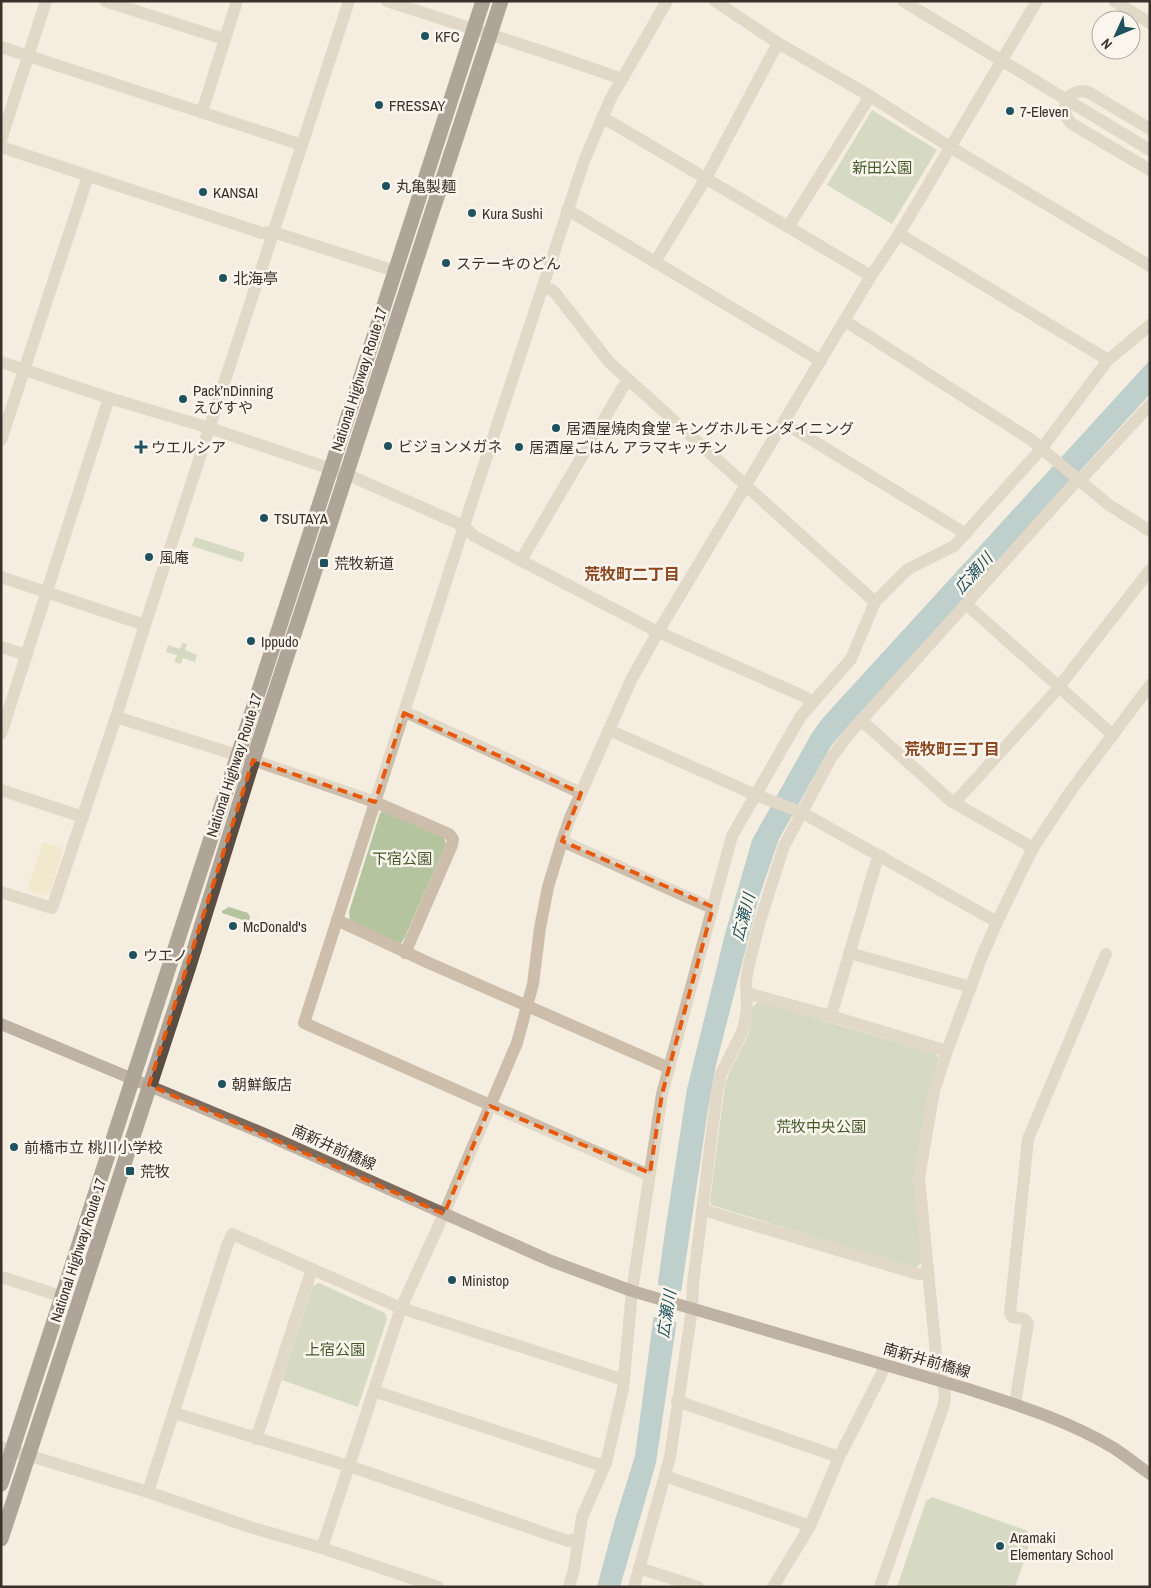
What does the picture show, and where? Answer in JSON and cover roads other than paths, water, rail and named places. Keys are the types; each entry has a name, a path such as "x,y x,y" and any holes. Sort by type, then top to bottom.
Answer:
{"highway":[{"name":"National Highway Route 17","path":"1,1539 201,928 245,758 330,470 483,1"},
{"name":"National Highway Route 17","path":"1,1484 7,1449 61,1296 133,1079 346,474 501,1"}],"main road":[{"name":"南新井前橋線","path":"1,1024 267,1135 578,1272 653,1298 885,1364 1015,1404 1073,1427 1112,1447 1150,1474"}],"street":[{"path":"1,140 46,1"},
{"path":"105,1 224,40"},
{"path":"202,112 237,1"},
{"path":"1,892 52,908 349,1"},
{"path":"387,1 622,79"},
{"path":"650,1173 642,1172 304,1023 584,161 602,117 667,1"},
{"path":"715,1 778,43 870,96 1150,266"},
{"path":"903,1 1150,150"},
{"path":"322,1548 401,1308 444,1214 517,1043 533,984 544,907 562,841 581,793 638,667 1037,1"},
{"path":"1114,1 1150,23"},
{"path":"655,262 706,178 778,43"},
{"path":"1,47 302,145"},
{"path":"1150,129 1084,91 1072,94 1067,100 1065,112 1067,120 1150,170"},
{"path":"788,227 870,96"},
{"path":"602,117 871,276"},
{"path":"1,148 262,233 273,232 395,271"},
{"path":"1,440 88,176"},
{"path":"567,210 821,361"},
{"path":"899,234 1108,360"},
{"path":"543,287 552,290 556,294 604,358 875,602"},
{"path":"846,321 1030,439 1109,505 1150,531"},
{"path":"570,1587 582,1517 606,1463 623,1389 632,1291 662,1094 730,840 796,723 852,659 875,602 908,569 950,550 966,534 1042,448 1108,360 1150,325"},
{"path":"1,362 109,398 210,428 346,474 464,526 474,536 658,632 803,696 812,703"},
{"path":"521,560 623,387 629,381"},
{"path":"1,734 109,398"},
{"path":"634,1587 670,1457 687,1308 693,1284 717,1092 721,1074 743,1030 747,1010 746,980 749,964 760,921 784,846 831,758 849,734 1078,479 1150,406"},
{"path":"784,423 966,534"},
{"path":"956,804 1058,687 1150,570"},
{"path":"1,577 145,625"},
{"path":"966,604 1113,735"},
{"path":"1,647 27,655"},
{"path":"880,1587 945,1398 943,1382 937,1364 920,1170 934,1090 947,1051 997,922 1033,848 1070,792 1150,685"},
{"path":"404,713 581,793"},
{"path":"116,717 375,802 449,834 453,840 452,845 405,952"},
{"path":"861,720 956,804 1033,848"},
{"path":"609,730 756,795 801,812 997,922"},
{"path":"1,790 83,817"},
{"path":"562,841 713,907"},
{"path":"831,1016 876,863 881,856"},
{"path":"337,920 405,952 669,1068"},
{"path":"849,953 971,988"},
{"path":"1015,1404 1028,1323 1024,1319 1012,1317 1010,1312 1028,1139 1106,954"},
{"path":"747,993 947,1051"},
{"path":"703,1210 918,1274 928,1274"},
{"path":"148,1492 232,1234 401,1308 624,1380"},
{"path":"256,1439 312,1269"},
{"path":"1,1276 61,1296"},
{"path":"772,1587 810,1526 839,1456 880,1378 885,1364"},
{"path":"374,1391 597,1464 606,1463"},
{"path":"677,1401 839,1456"},
{"path":"174,1413 348,1466 568,1541 578,1538"},
{"path":"7,1449 28,1457 148,1492 250,1527 322,1548 399,1581 438,1587"},
{"path":"665,1476 810,1526"},
{"path":"639,1568 698,1587"}],"water":[{"name":"広瀬川","path":"1150,360 1150,394 831,746 779,839 759,897 716,1065 656,1463 620,1587 597,1587 635,1456 664,1238 687,1089 725,934 752,840 812,733 822,719"}],"place":[{"name":"KFC","path":"425,36"},
{"name":"FRESSAY","path":"379,105"},
{"name":"7-Eleven","path":"1010,111"},
{"name":"丸亀製麺","path":"386,186"},
{"name":"KANSAI","path":"203,192"},
{"name":"Kura Sushi","path":"472,213"},
{"name":"ステーキのどん","path":"446,263"},
{"name":"北海亭","path":"223,278"},
{"name":"Pack’nDinning えびすや","path":"183,399"},
{"name":"居酒屋焼肉食堂 キングホルモンダイニング","path":"556,428"},
{"name":"ビジョンメガネ","path":"388,446"},
{"name":"ウエルシア","path":"141,447"},
{"name":"居酒屋ごはん アラマキッチン","path":"519,447"},
{"name":"TSUTAYA","path":"264,518"},
{"name":"風庵","path":"149,557"},
{"name":"荒牧新道","path":"324,563"},
{"name":"Ippudo","path":"251,641"},
{"name":"McDonald's","path":"233,926"},
{"name":"ウエノ","path":"133,955"},
{"name":"朝鮮飯店","path":"222,1084"},
{"name":"前橋市立 桃川小学校","path":"14,1147"},
{"name":"荒牧","path":"130,1171"},
{"name":"Ministop","path":"452,1280"},
{"name":"Aramaki Elementary School","path":"1000,1546"}],"district":[{"name":"荒牧町二丁目","path":"632,574"},
{"name":"荒牧町三丁目","path":"952,749"}],"park label":[{"name":"新田公園","path":"882,167"},
{"name":"下宿公園","path":"402,858"},
{"name":"荒牧中央公園","path":"821,1126"},
{"name":"上宿公園","path":"335,1349"}]}
